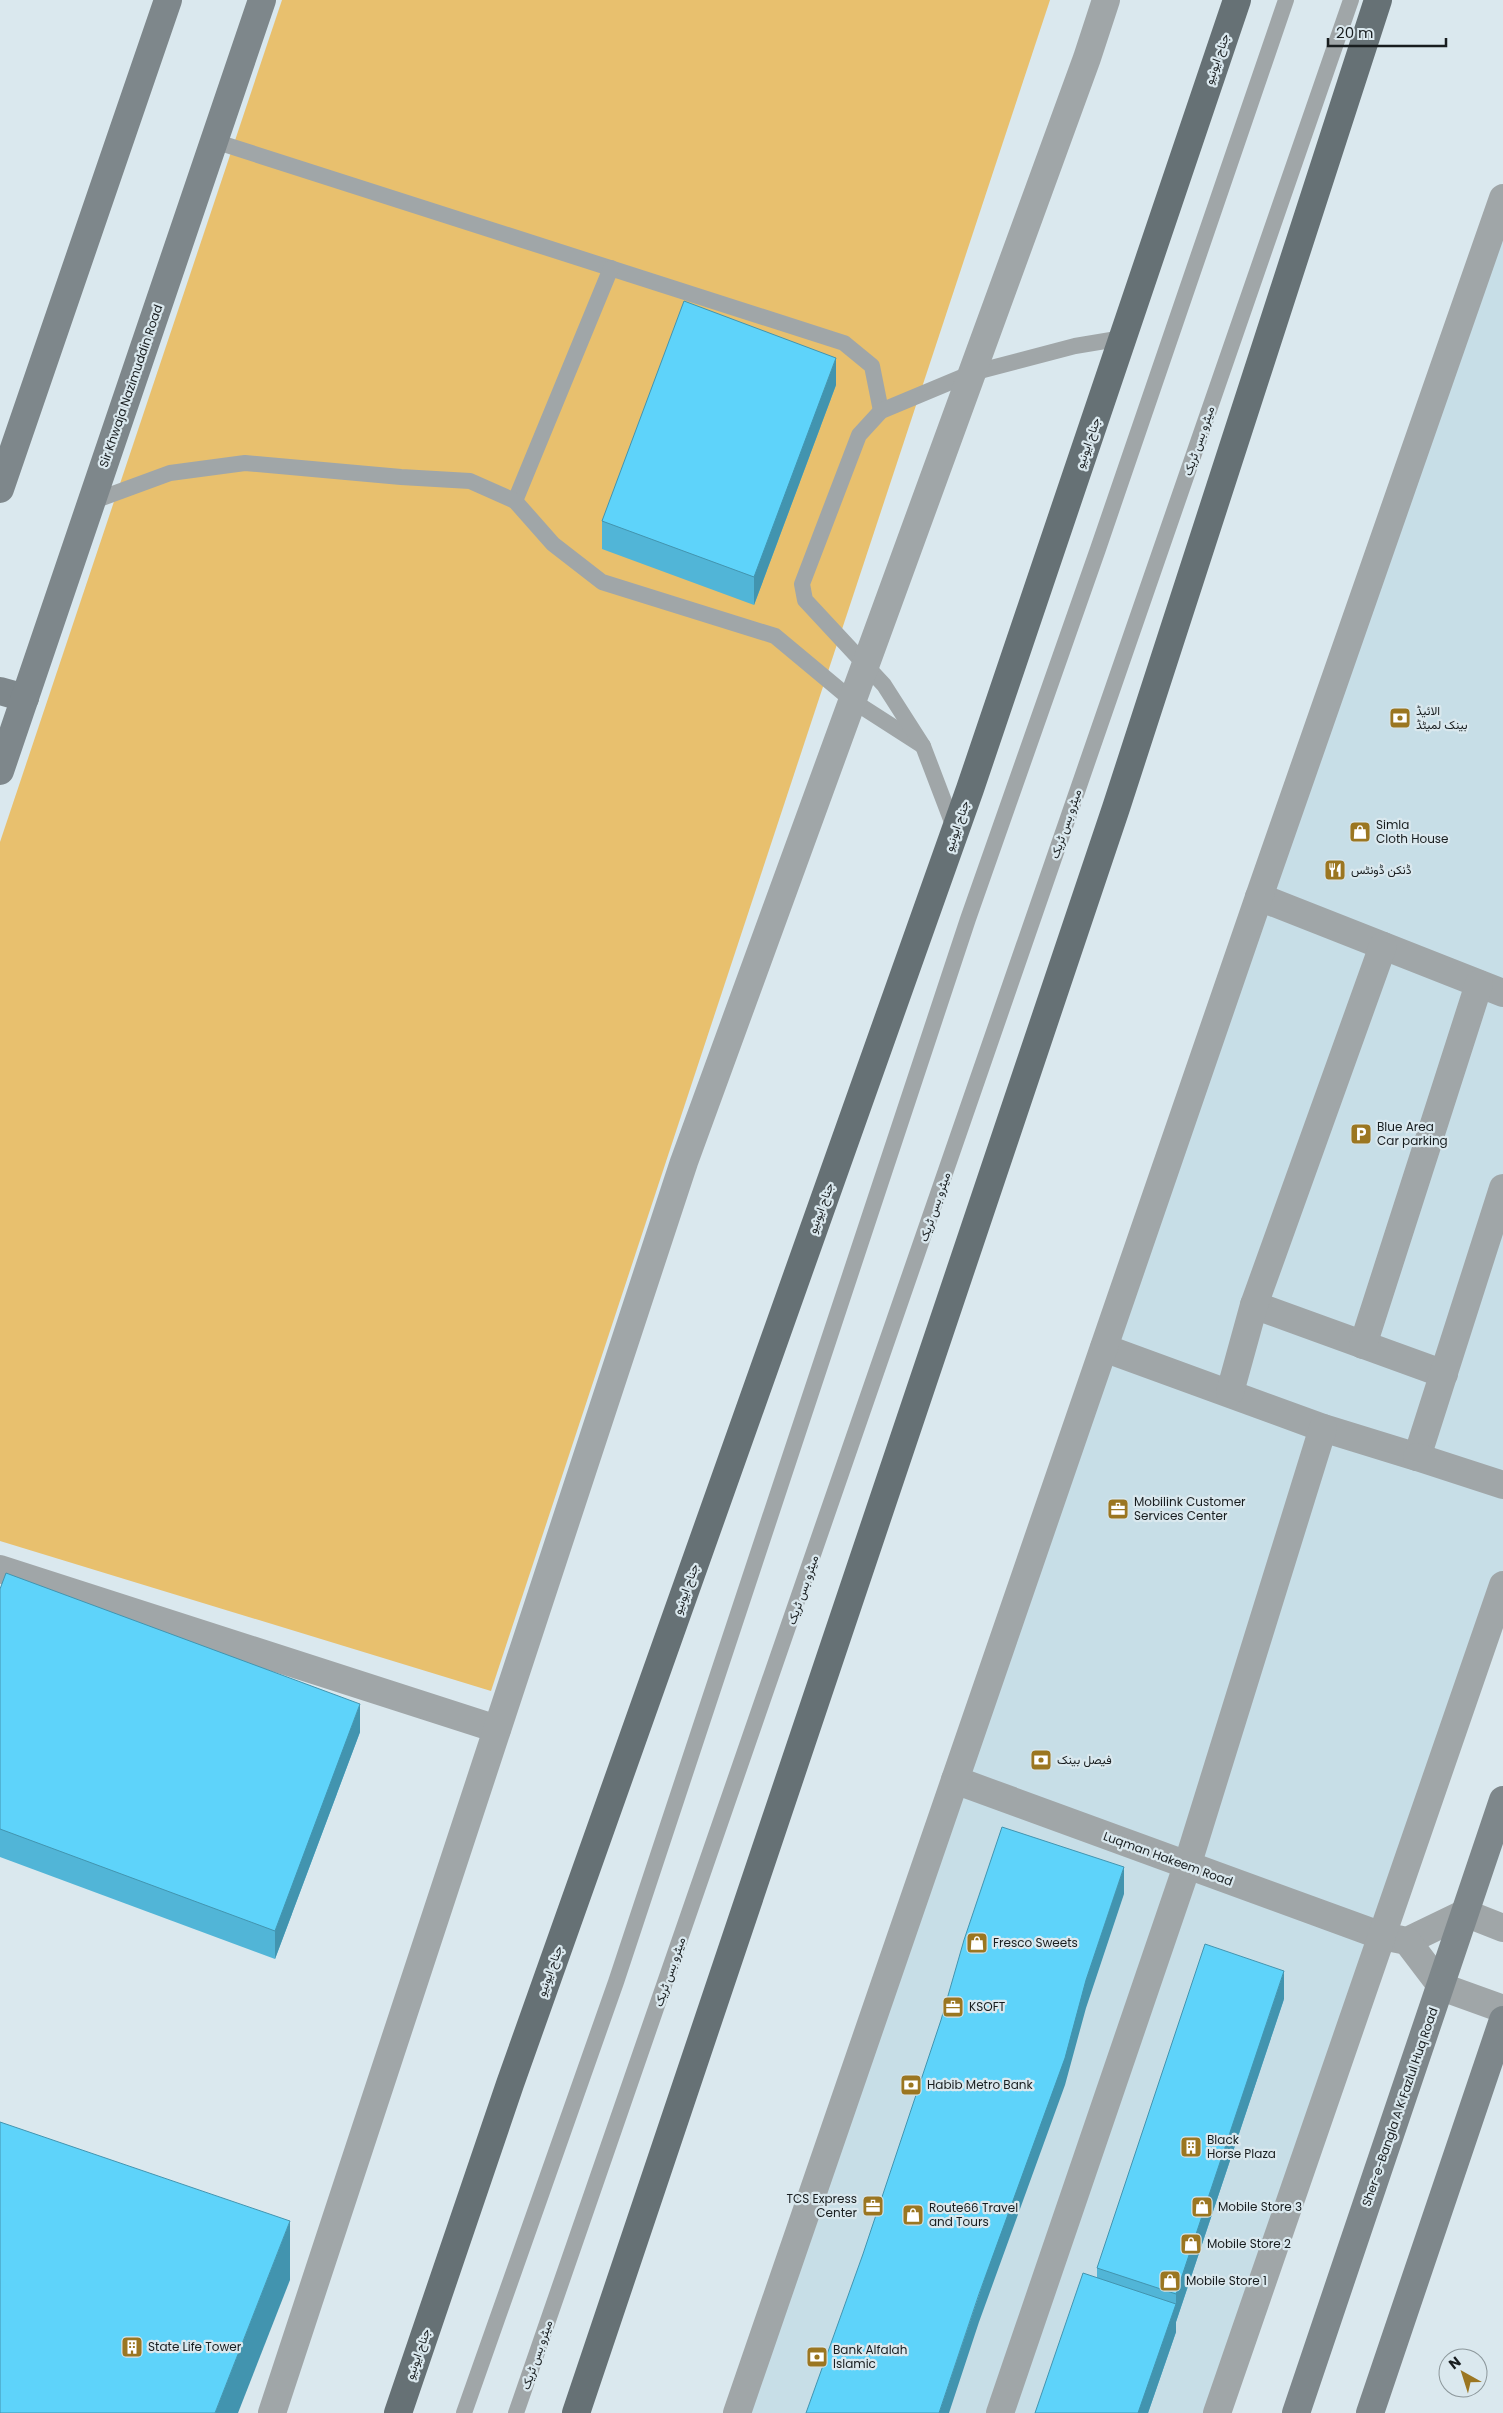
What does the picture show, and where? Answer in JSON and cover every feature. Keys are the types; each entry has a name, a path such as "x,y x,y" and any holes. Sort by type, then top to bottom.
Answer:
{"main road":[{"path":"0,489 168,0"},
{"name":"Sir Khwaja Nazimuddin Road","path":"0,771 12,694 91,502 262,0"},
{"name":"جناح ایونیو","path":"398,2413 510,2084 956,830 1237,0"},
{"path":"576,2413 1110,827 1378,0"},
{"name":"Sher-e-Bangla A K Fazlul Huq Road","path":"1296,2413 1442,1987 1464,1913 1503,1800"},
{"path":"1370,2413 1503,2020"}],"street":[{"path":"272,2413 684,1162 1088,58 1106,0"},
{"path":"737,2413 1259,897 1503,198"},
{"path":"1259,897 1491,988 1363,1345"},
{"path":"1230,1392 1254,1305 1383,946"},
{"path":"1417,1457 1503,1188"},
{"path":"1254,1305 1444,1374"},
{"path":"1104,1348 1230,1392 1323,1428 1503,1485"},
{"path":"1000,2413 1187,1866 1323,1428"},
{"path":"0,1569 497,1728"},
{"path":"1217,2413 1394,1938 1503,1585"},
{"name":"Luqman Hakeem Road","path":"955,1780 1187,1866 1394,1938"},
{"path":"1394,1938 1464,1913 1503,1928"},
{"path":"1394,1938 1442,1987 1503,2009"}],"lane":[{"path":"464,2413 616,1982 968,918 1098,549 1286,0"},
{"name":"میٹرو بس ٹریک","path":"516,2413 1351,0"},
{"path":"214,140 844,343 872,366 881,411"},
{"path":"516,501 610,268"},
{"path":"956,830 923,746 884,685 805,600 802,584 859,435 881,411 972,373 1075,346 1123,338"},
{"path":"91,502 170,474 245,462 401,477 470,481 516,501 553,544 602,582 775,636 853,701 923,746"}],"shaded area":[{"path":"282,0 1050,0 491,1691 0,1541 0,842"},
{"path":"1503,203 1503,1585 1217,2413 737,2413"}],"building":[{"path":"684,301 836,358 754,577 602,521"},
{"path":"6,1573 360,1704 275,1931 0,1829 0,1589"},
{"path":"1002,1827 1124,1867 1086,1980 1065,2058 979,2294 939,2413 806,2413 863,2254 941,2020 964,1940"},
{"name":"Black Horse Plaza","path":"1205,1944 1284,1971 1176,2294 1097,2268"},
{"name":"State Life Tower","path":"0,2122 290,2221 215,2413 0,2413"},
{"path":"1083,2273 1176,2304 1138,2413 1035,2413"}],"place":[{"name":"الائیڈ بینک لمیٹڈ","path":"1400,718"},
{"name":"Simla Cloth House","path":"1360,832"},
{"name":"ڈنکن ڈونٹس","path":"1335,870"},
{"name":"Blue Area Car parking","path":"1361,1134"},
{"name":"Mobilink Customer Services Center","path":"1118,1509"},
{"name":"فیصل بینک","path":"1041,1760"},
{"name":"Fresco Sweets","path":"977,1943"},
{"name":"KSOFT","path":"953,2007"},
{"name":"Habib Metro Bank","path":"911,2085"},
{"name":"Black Horse Plaza","path":"1191,2147"},
{"name":"TCS Express Center","path":"873,2206"},
{"name":"Mobile Store 3","path":"1202,2207"},
{"name":"Route66 Travel and Tours","path":"913,2215"},
{"name":"Mobile Store 2","path":"1191,2244"},
{"name":"Mobile Store 1","path":"1170,2281"},
{"name":"State Life Tower","path":"132,2347"},
{"name":"Bank Alfalah Islamic","path":"817,2357"}]}
